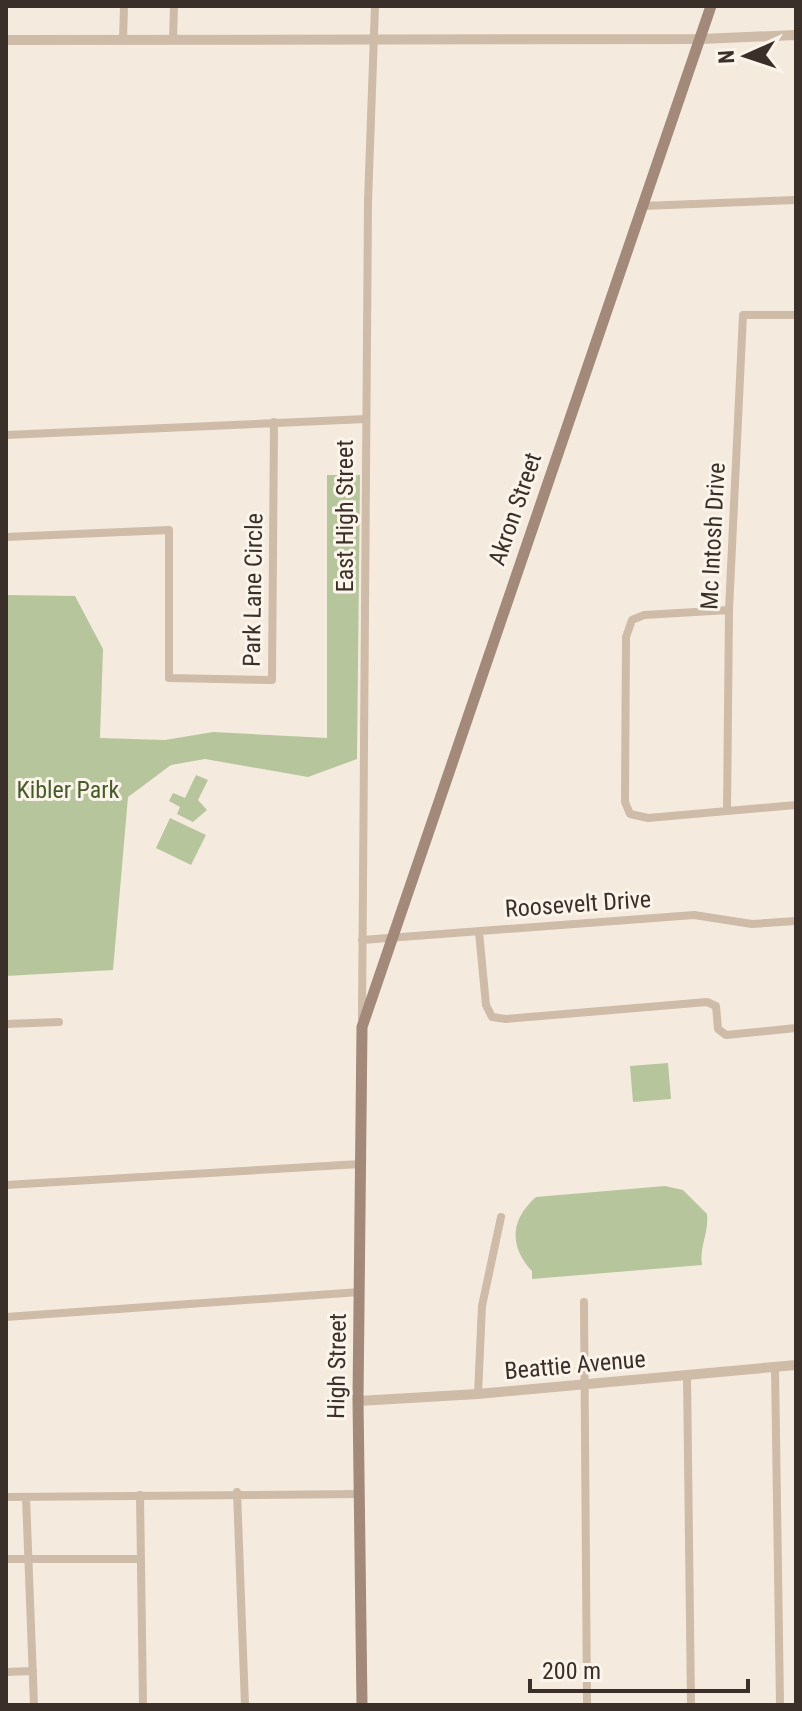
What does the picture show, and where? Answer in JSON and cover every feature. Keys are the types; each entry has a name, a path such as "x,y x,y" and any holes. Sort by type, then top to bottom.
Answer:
{"main road":[{"name":"Akron Street","path":"362,1027 389,939 711,6"},
{"name":"High Street","path":"362,1027 358,1401 362,1705"}],"street":[{"path":"123,40 124,6"},
{"path":"173,40 174,6"},
{"name":"East High Street","path":"362,1027 366,419 375,6"},
{"path":"6,40 701,39 796,35"},
{"path":"643,206 796,200"},
{"name":"Mc Intosh Drive","path":"727,811 729,610 743,315 796,315"},
{"path":"6,435 366,419"},
{"name":"Park Lane Circle","path":"6,537 169,530 169,678 272,680 274,422"},
{"path":"729,610 644,615 632,620 626,652 625,802 630,814 648,818 796,805"},
{"name":"Roosevelt Drive","path":"362,940 694,915 752,924 796,921"},
{"path":"479,932 486,1005 492,1017 506,1019 707,1002 716,1006 718,1029 726,1035 796,1028"},
{"path":"6,1024 59,1022"},
{"path":"6,1185 360,1164"},
{"path":"478,1394 482,1306 501,1217"},
{"path":"6,1317 360,1292"},
{"path":"584,1302 587,1705"},
{"name":"Beattie Avenue","path":"358,1401 478,1394 796,1365"},
{"path":"775,1367 780,1705"},
{"path":"687,1375 691,1705"},
{"path":"237,1492 245,1705"},
{"path":"6,1497 237,1492 359,1494"},
{"path":"140,1495 143,1705"},
{"path":"26,1497 34,1705"},
{"path":"6,1559 140,1559"},
{"path":"6,1672 33,1671"}],"green space":[{"name":"Kibler Park","path":"327,475 360,475 357,759 308,777 205,759 171,765 128,797 113,970 6,976 6,595 75,596 103,649 100,738 165,740 213,732 327,738"},
{"path":"196,775 208,780 198,800 207,810 193,822 177,814 180,807 169,801 173,793 185,798"},
{"path":"170,818 206,835 191,865 156,848"},
{"path":"668,1063 671,1099 633,1102 630,1066"},
{"path":"665,1186 683,1190 707,1214 702,1265 532,1279 532,1271 519,1252 516,1233 521,1215 536,1197"}]}
